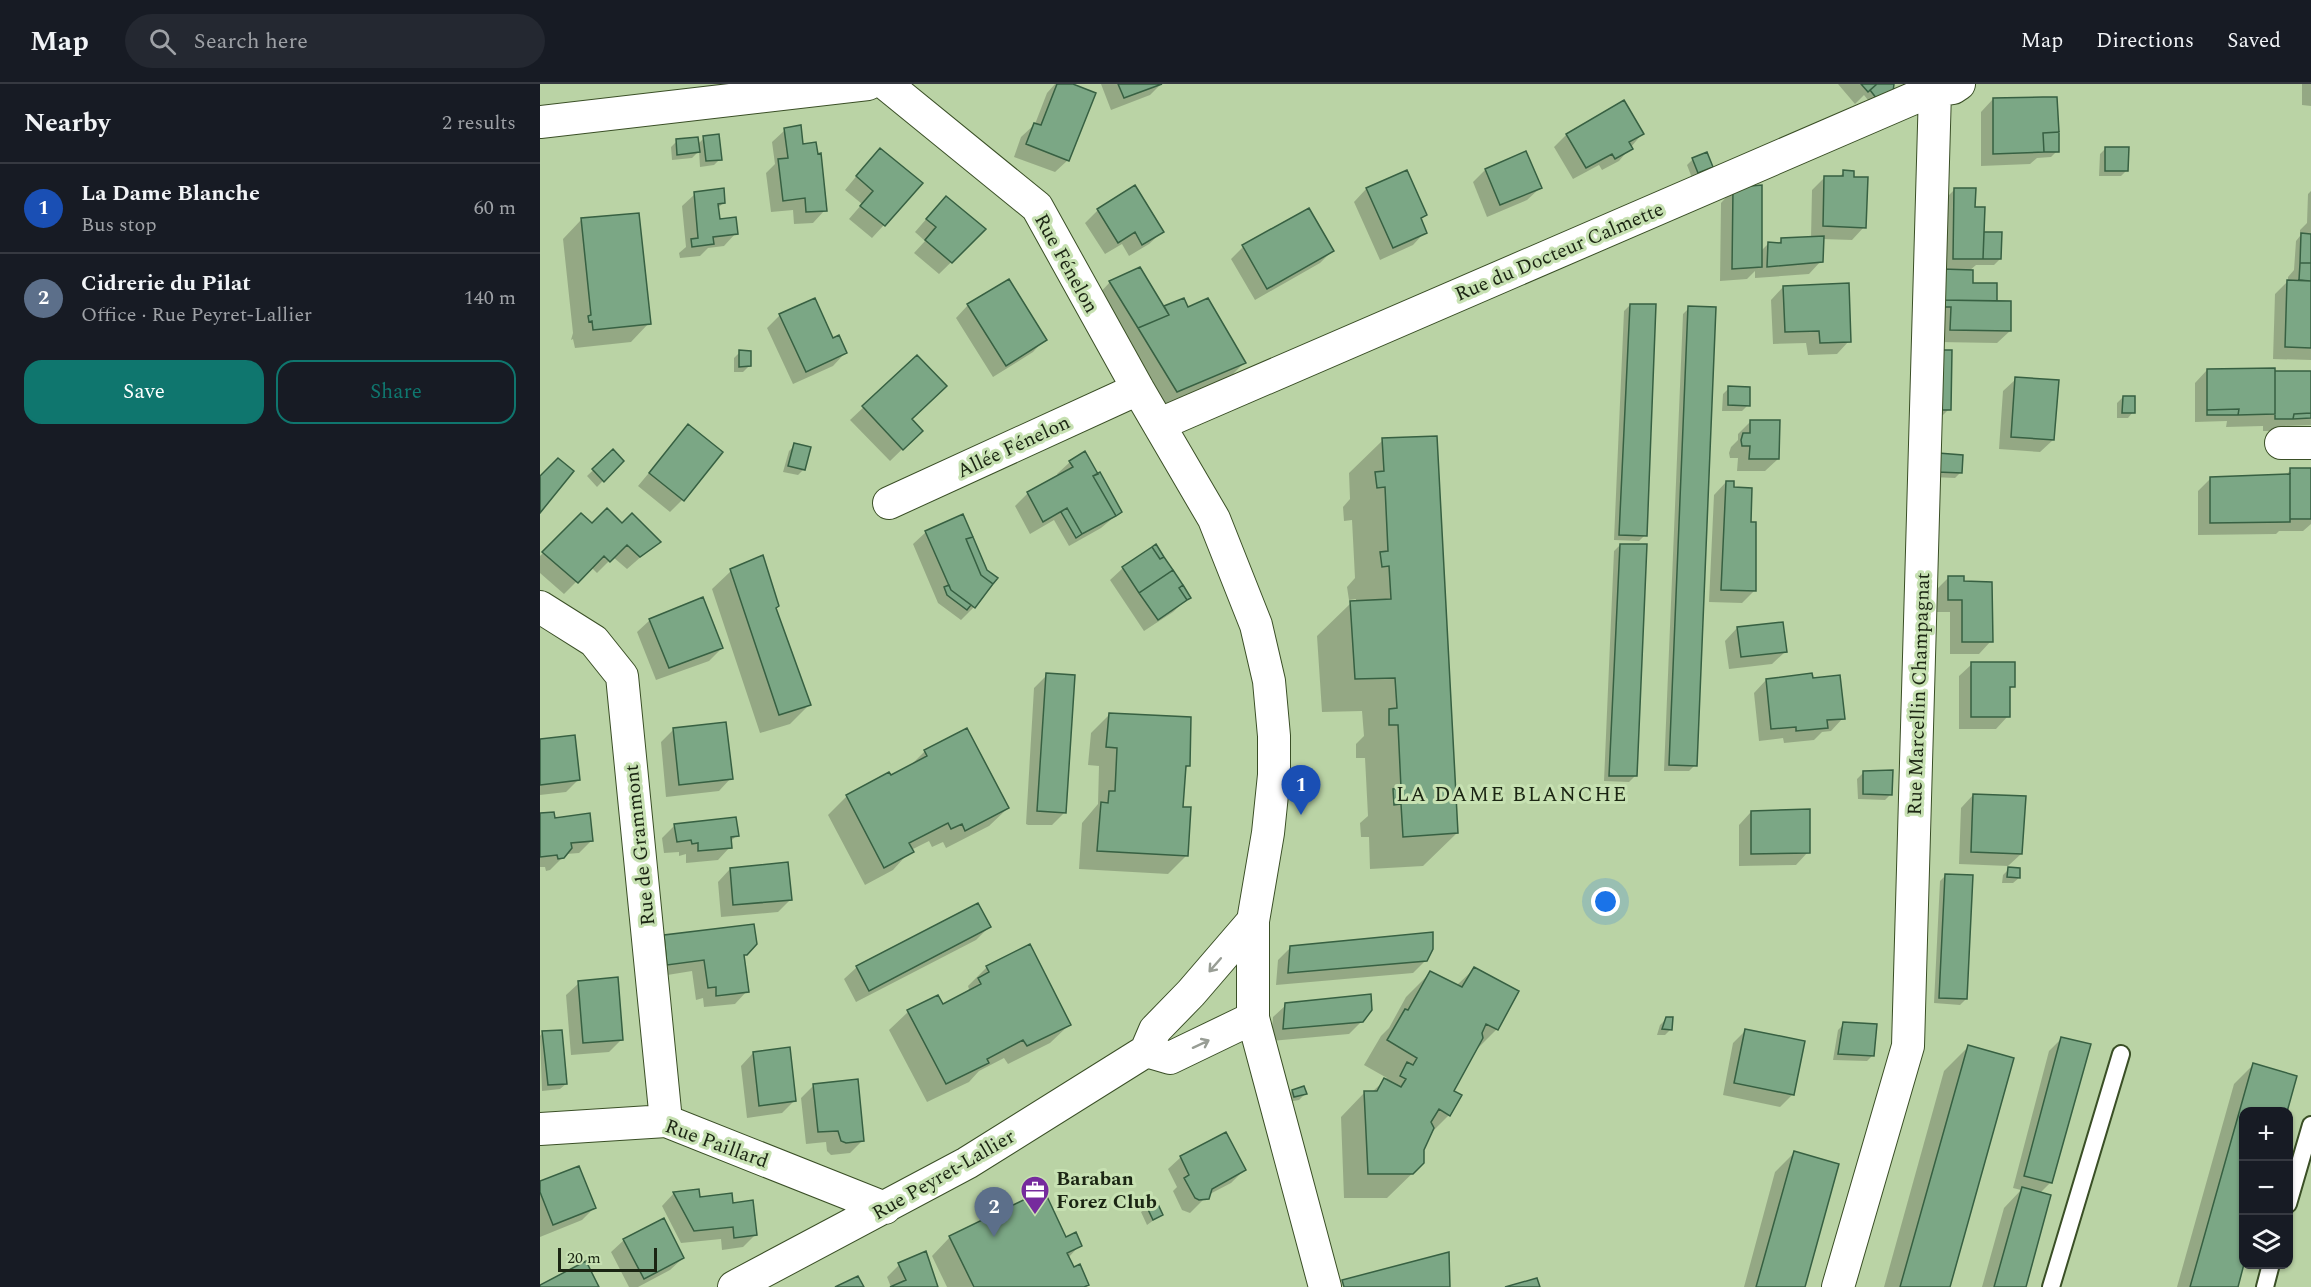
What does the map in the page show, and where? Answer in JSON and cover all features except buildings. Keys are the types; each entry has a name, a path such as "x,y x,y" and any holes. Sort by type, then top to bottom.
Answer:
{"street":[{"path":"540,122 868,84"},
{"name":"Rue Fénelon","path":"886,84 1037,207 1138,389 1214,519 1256,625 1269,681 1274,736 1274,775 1268,833 1253,921 1253,1018 1325,1287"},
{"name":"Rue du Docteur Calmette","path":"1160,424 1928,92 1947,88"},
{"name":"Rue Marcellin Champagnat","path":"1838,1287 1908,1046 1947,88"},
{"name":"Allée Fénelon","path":"889,503 1138,389"},
{"name":"Rue de Grammont","path":"540,607 594,641 622,676 666,1121"},
{"path":"1253,921 1191,993 1155,1030 1146,1052 1170,1058 1253,1018"},
{"name":"Rue Peyret-Lallier","path":"734,1287 967,1163 1146,1052"},
{"name":"Rue Paillard","path":"540,1129 666,1121 885,1208"}],"lane":[{"path":"2051,1287 2121,1054"},
{"path":"2293,1190 2311,1125"},
{"path":"2265,1287 2270,1269"}],"place":[{"name":"La Dame Blanche","path":"1301,815"},
{"name":"Baraban Forez Club","path":"1035,1216"},
{"name":"Cidrerie du Pilat","path":"994,1237"}],"district":[{"name":"LA DAME BLANCHE","path":"1512,794"}]}
